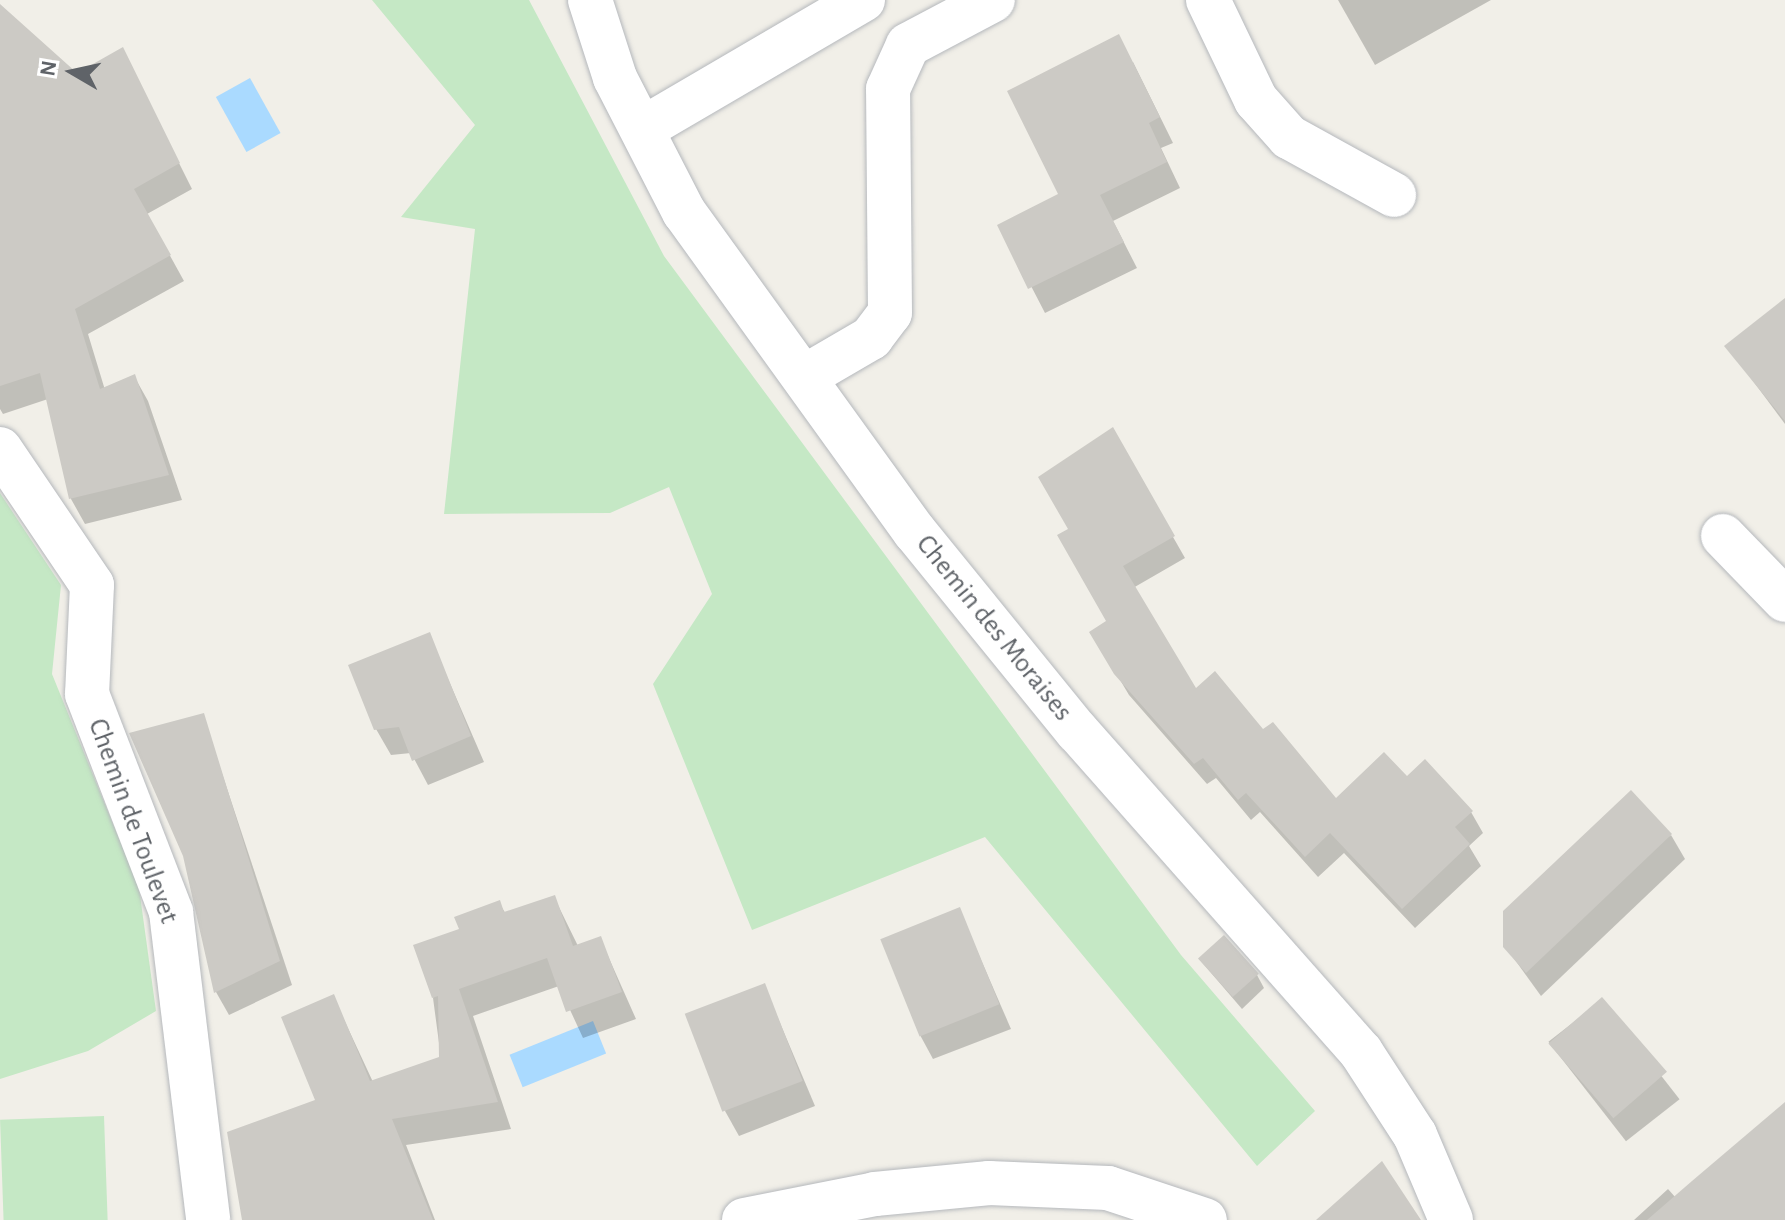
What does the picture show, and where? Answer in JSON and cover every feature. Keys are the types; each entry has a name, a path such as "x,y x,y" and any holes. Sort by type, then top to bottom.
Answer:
{"street":[{"name":"Chemin des Moraises","path":"590,0 615,78 684,212 915,532 1077,731 1361,1052 1415,1135 1451,1220"},
{"path":"642,129 863,0"},
{"path":"804,377 871,338 890,313 888,89 908,45 993,0"},
{"path":"1208,0 1256,100 1289,137 1394,195"},
{"name":"Chemin de Toulevet","path":"0,449 92,585 87,694 171,912 208,1220"},
{"path":"1723,536 1785,600"},
{"path":"744,1220 875,1194 989,1183 1108,1188 1205,1220"}],"green space":[{"path":"372,0 529,0 664,256 1181,955 1315,1111 1257,1166 985,837 752,930 653,684 712,594 669,487 610,513 444,514 475,229 401,217 475,125"},
{"path":"0,493 61,585 52,674 139,888 156,1011 88,1051 0,1079"},
{"path":"104,1116 108,1220 4,1220 0,1120"}],"water":[{"path":"250,78 281,133 246,152 216,97"},
{"path":"593,1021 606,1053 523,1087 510,1055"}],"building":[{"path":"0,4 77,73 123,47 180,163 134,189 171,255 75,309 100,389 135,374 169,475 69,499 40,373 0,386"},
{"path":"1119,34 1160,117 1149,123 1167,162 1100,195 1124,242 1028,289 997,225 1058,194 1007,91"},
{"path":"1785,298 1785,421 1724,346"},
{"path":"1113,427 1175,536 1123,566 1196,688 1215,671 1263,729 1273,722 1336,798 1384,752 1407,776 1425,759 1473,811 1455,827 1470,844 1402,909 1330,833 1305,857 1246,793 1238,800 1203,758 1194,764 1114,674 1089,632 1106,621 1057,535 1068,529 1038,477"},
{"path":"430,632 471,736 412,761 399,727 374,730 348,665"},
{"path":"204,713 280,961 214,993 183,856 129,733"},
{"path":"1631,790 1672,834 1526,973 1503,947 1503,911"},
{"path":"555,895 573,946 601,936 622,992 566,1012 547,958 459,989 498,1102 392,1119 433,1220 242,1220 227,1132 315,1100 281,1017 334,994 370,1081 439,1057 438,996 432,998 413,945 459,929 454,917 500,900 504,912"},
{"path":"960,907 999,1004 920,1037 880,939"},
{"path":"1224,935 1259,974 1233,997 1198,958"},
{"path":"765,983 803,1081 722,1112 685,1014"},
{"path":"1602,997 1667,1072 1613,1118 1548,1044"},
{"path":"1785,1102 1785,1220 1647,1220 1692,1181"},
{"path":"1382,1161 1421,1220 1316,1220"}]}
